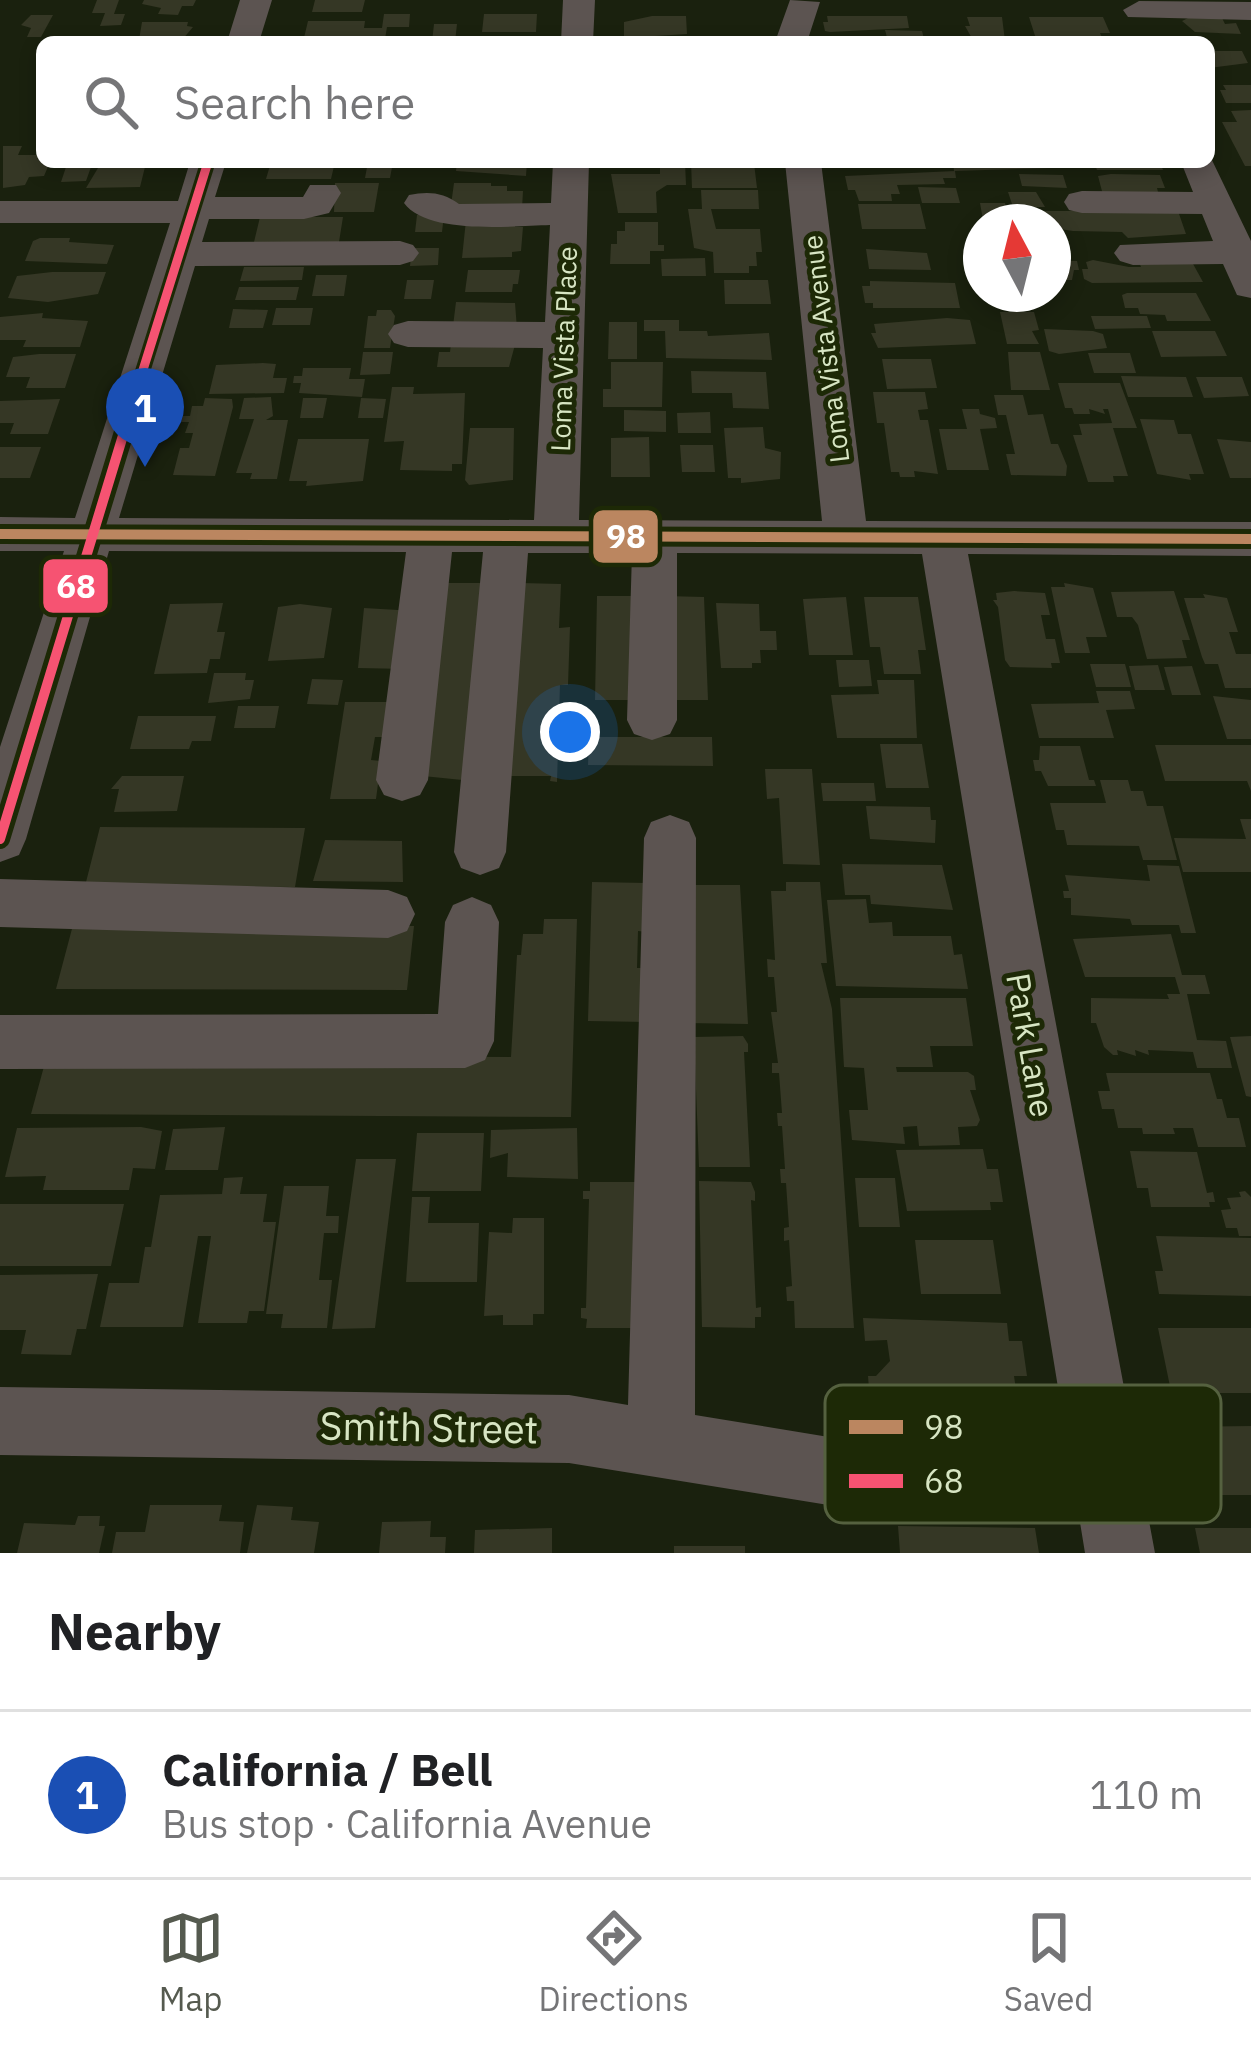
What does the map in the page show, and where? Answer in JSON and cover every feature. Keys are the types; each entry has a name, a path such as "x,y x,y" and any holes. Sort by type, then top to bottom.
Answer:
{"street":[{"path":"245,36 256,0"},
{"path":"577,36 579,0"},
{"path":"793,36 805,2"},
{"path":"1150,36 1137,5 1251,11"},
{"path":"3,812 206,168"},
{"name":"Loma Vista Place","path":"556,536 571,168"},
{"name":"Loma Vista Avenue","path":"804,168 846,537"},
{"path":"1201,168 1240,259"},
{"path":"0,212 304,208 316,205 323,193"},
{"path":"422,202 436,204 450,214 569,214"},
{"path":"1082,202 1215,202"},
{"path":"1139,247 1240,259"},
{"path":"178,254 400,254"},
{"path":"408,334 563,335"},
{"path":"0,533 1251,539"},
{"path":"402,780 431,535"},
{"path":"480,852 507,535"},
{"path":"652,720 655,536"},
{"name":"Park Lane","path":"942,537 1091,1385"},
{"path":"661,1440 670,838"},
{"path":"0,903 388,914"},
{"path":"0,1042 465,1041 472,922"},
{"name":"Smith Street","path":"0,1421 569,1429 825,1470"},
{"name":"Park Lane","path":"1115,1523 1120,1553"}],"building":[{"path":"97,0 119,0 114,14 125,14 121,25 100,26 105,13 92,13"},
{"path":"144,0 196,0 193,6 182,6 178,15 158,14 161,8 142,4"},
{"path":"315,0 365,0 362,12 312,12"},
{"path":"384,14 410,14 409,27 387,27 386,36 304,36 308,21 365,21 364,28 382,28"},
{"path":"484,14 537,14 536,32 482,32"},
{"path":"31,15 53,15 42,36 27,37 31,28 21,25"},
{"path":"686,16 687,34 624,36 624,22"},
{"path":"827,16 907,16 909,28 830,32 823,22 828,22"},
{"path":"967,17 1002,17 1004,36 971,36 965,26 970,26"},
{"path":"1029,17 1103,17 1110,33 1101,36 1035,36"},
{"path":"1222,18 1225,24 1236,23 1241,34 1195,32 1182,21"},
{"path":"142,22 188,22 193,27 185,36 140,36"},
{"path":"434,24 457,24 456,36 433,36"},
{"path":"885,30 922,31 923,36 887,36"},
{"path":"1215,51 1242,51 1248,63 1215,67"},
{"path":"1223,85 1251,85 1251,103 1226,103 1220,90 1226,90"},
{"path":"1251,110 1251,166 1245,166 1222,122 1237,122 1231,111"},
{"path":"3,146 22,146 18,155 36,155 36,168 47,168 44,176 3,188"},
{"path":"66,168 91,168 86,181 61,182"},
{"path":"98,168 145,168 140,187 86,188"},
{"path":"269,168 334,168 331,179 266,179"},
{"path":"367,168 392,168 390,178 365,178"},
{"path":"456,168 527,168 526,176"},
{"path":"660,168 685,168 686,185 667,185 656,192 657,213 618,213 611,174 660,174"},
{"path":"691,168 755,168 757,188 692,188"},
{"path":"954,168 1052,168 954,171"},
{"path":"1096,168 1163,170 1097,170"},
{"path":"955,171 956,178 943,178 945,184 897,185 900,194 891,194 892,201 859,201 855,190 848,190 845,176"},
{"path":"1019,174 1063,175 1067,188 1022,186"},
{"path":"1160,175 1165,188 1157,188 1159,196 1103,195 1098,176"},
{"path":"335,183 379,183 374,212 334,212"},
{"path":"454,183 491,183 507,186 507,191 523,191 522,209 451,205"},
{"path":"918,187 956,188 960,203 922,203"},
{"path":"701,190 758,190 759,209 711,209 716,229 760,229 762,252 756,252 757,266 749,266 749,273 714,273 713,252 694,248 688,209 702,209"},
{"path":"1008,192 1036,192 1043,204 1012,204"},
{"path":"858,204 920,204 926,229 862,229"},
{"path":"1071,211 1178,211 1186,234 1128,238 1122,232 1073,231"},
{"path":"417,215 444,215 442,232 415,232"},
{"path":"260,217 343,217 339,242 254,242"},
{"path":"466,220 515,220 515,227 523,227 521,251 512,252 512,257 462,258"},
{"path":"625,222 658,222 658,245 664,245 664,251 650,251 650,264 610,264 611,244 617,244 617,231 625,231"},
{"path":"33,241 114,245 107,264 25,261"},
{"path":"412,248 439,248 438,265 410,266"},
{"path":"866,249 927,253 931,270 869,269"},
{"path":"705,258 706,276 662,276 661,259"},
{"path":"1086,262 1129,267 1141,267 1139,262 1192,262 1203,282 1092,283 1084,279 1082,269 1088,269"},
{"path":"244,267 304,267 302,280 240,281"},
{"path":"468,270 520,270 512,292 465,292"},
{"path":"106,272 98,294 48,302 8,298 17,276"},
{"path":"316,275 347,275 344,296 312,296"},
{"path":"407,280 434,280 431,299 404,299"},
{"path":"724,280 768,280 771,304 725,304"},
{"path":"870,281 955,283 960,308 873,308 873,303 865,303 862,286 870,286"},
{"path":"239,287 299,287 296,300 235,300"},
{"path":"1196,293 1211,321 1167,321 1165,315 1140,314 1138,308 1125,308 1122,295"},
{"path":"456,302 515,303 517,329 453,326"},
{"path":"276,308 313,308 310,325 272,325"},
{"path":"233,309 268,310 263,328 229,328"},
{"path":"377,310 391,310 395,316 390,348 364,348 368,316 376,316"},
{"path":"1000,312 1034,312 1039,330 1032,331 1039,344 1007,344"},
{"path":"43,313 42,318 88,321 80,347 23,347 26,340 0,340 0,317"},
{"path":"1091,316 1147,316 1151,328 1095,329"},
{"path":"644,320 679,320 679,331 707,331 708,336 769,333 772,360 666,358 665,331 644,331"},
{"path":"970,320 976,344 878,348 871,333 876,333 874,324"},
{"path":"609,322 637,322 637,359 608,359"},
{"path":"1044,329 1103,334 1107,348 1049,351"},
{"path":"1152,331 1215,331 1227,356 1161,357"},
{"path":"516,341 509,367 437,367 439,352 450,352 451,344"},
{"path":"363,352 393,352 390,374 360,375"},
{"path":"1008,352 1040,352 1050,390 1011,390"},
{"path":"1088,353 1130,353 1136,373 1094,373"},
{"path":"76,354 65,388 26,388 30,377 6,377 13,357"},
{"path":"882,359 931,359 937,388 887,389"},
{"path":"611,362 663,362 662,407 603,407 603,389 611,389"},
{"path":"276,364 273,378 287,378 284,393 209,394 216,365"},
{"path":"303,368 351,368 349,379 365,379 362,397 299,393 301,383 293,383 294,376 302,376"},
{"path":"691,371 766,372 769,409 733,408 732,393 692,393"},
{"path":"1121,376 1186,377 1193,397 1128,397"},
{"path":"1196,377 1242,377 1249,396 1204,398"},
{"path":"1058,383 1120,383 1137,428 1113,428 1128,476 1113,476 1114,482 1088,482 1073,435 1082,435 1079,424 1112,423 1108,409 1103,409 1105,414 1089,409 1090,414 1074,414 1072,408 1065,408"},
{"path":"392,387 414,387 413,394 465,393 462,464 452,464 452,471 400,470 404,441 384,442"},
{"path":"873,392 925,392 928,409 918,410 920,420 928,420 938,474 914,471 915,477 900,477 899,472 891,472 884,423 877,423"},
{"path":"994,395 1023,395 1028,415 1043,414 1051,444 1058,444 1067,466 1066,476 1011,475 1006,454 1015,454 1006,415 998,415"},
{"path":"271,397 273,416 266,420 288,420 277,479 250,479 252,473 236,473 254,419 239,419 244,398"},
{"path":"205,398 232,399 215,476 173,475 180,448 189,448 193,433 185,433 189,422 181,422 183,416 190,416 192,406 203,406"},
{"path":"303,398 327,398 323,418 300,418"},
{"path":"361,398 386,399 383,418 358,418"},
{"path":"60,399 48,434 10,434 14,423 0,423 0,401"},
{"path":"962,409 979,409 980,414 995,418 997,428 980,429 989,470 947,470 939,429 967,429"},
{"path":"624,410 666,411 666,432 624,431"},
{"path":"710,412 711,433 678,433 677,413"},
{"path":"1140,419 1174,420 1178,434 1191,434 1204,474 1189,474 1191,480 1157,474"},
{"path":"763,427 765,448 781,452 780,479 741,483 741,478 728,478 724,428"},
{"path":"470,428 514,428 513,480 469,485 465,480"},
{"path":"649,437 650,477 611,477 611,438"},
{"path":"298,439 369,439 363,481 306,486 307,481 289,481"},
{"path":"1217,439 1251,442 1251,478 1230,478"},
{"path":"680,445 713,445 715,472 682,472"},
{"path":"0,447 41,447 30,478 0,478"},
{"path":"441,583 483,583 472,781 423,776"},
{"path":"521,583 561,584 559,628 570,627 568,685 560,685 557,782 550,781 551,776 510,776"},
{"path":"1064,583 1093,588 1107,637 1086,637 1090,653 1065,653 1051,587 1065,587"},
{"path":"1174,591 1190,640 1182,640 1187,658 1147,659 1138,625 1132,617 1117,617 1111,592"},
{"path":"996,593 1045,593 1050,615 1041,615 1046,639 1055,639 1060,663 1051,663 1052,668 1010,667 1005,660 993,600 997,600"},
{"path":"1203,594 1227,598 1238,632 1229,632 1236,654 1251,654 1251,688 1225,688 1218,664 1205,664 1184,598 1205,598"},
{"path":"597,596 635,596 636,700 595,700"},
{"path":"665,596 704,597 708,700 667,700"},
{"path":"846,597 853,655 809,655 803,599"},
{"path":"864,597 918,597 926,650 918,650 921,674 884,674 880,647 870,647"},
{"path":"223,603 217,632 225,632 220,659 210,659 207,673 154,674 170,604"},
{"path":"716,603 759,604 760,631 776,631 777,650 760,650 761,663 752,663 752,668 721,668"},
{"path":"278,607 332,608 324,658 268,661"},
{"path":"364,608 415,611 407,669 358,668"},
{"path":"836,660 869,660 872,686 839,687"},
{"path":"1090,664 1125,664 1131,687 1096,687"},
{"path":"1158,665 1165,690 1135,690 1129,666"},
{"path":"1192,666 1201,695 1172,695 1164,667"},
{"path":"214,673 246,673 245,680 254,680 250,699 208,703"},
{"path":"312,679 343,680 338,705 307,704"},
{"path":"877,680 914,680 917,738 837,738 831,695 879,694"},
{"path":"1096,691 1130,691 1135,709 1106,710 1114,738 1039,738 1031,704 1099,703"},
{"path":"1213,696 1251,700 1251,739 1227,739"},
{"path":"345,702 388,702 384,737 375,737 371,760 381,761 376,799 330,799"},
{"path":"238,706 279,706 275,728 234,728"},
{"path":"138,716 216,716 211,741 192,741 189,749 130,749"},
{"path":"589,737 712,737 713,766 588,765"},
{"path":"880,744 922,744 929,788 886,788"},
{"path":"1155,745 1251,745 1251,791 1247,781 1165,781"},
{"path":"1040,746 1080,746 1089,780 1096,786 1048,786 1041,771 1035,771 1033,760 1039,760"},
{"path":"765,769 812,769 820,865 783,864 779,798 767,799"},
{"path":"122,776 184,776 177,811 114,812 119,789 111,789"},
{"path":"1100,780 1128,780 1131,791 1143,791 1147,806 1163,806 1177,860 1143,860 1139,846 1067,845 1064,830 1056,830 1050,803 1106,803"},
{"path":"821,783 874,783 876,801 823,801"},
{"path":"866,806 930,807 931,820 936,820 935,843 870,839"},
{"path":"1240,819 1251,819 1251,872 1183,872 1174,838 1246,839"},
{"path":"100,827 305,828 295,887 85,886"},
{"path":"325,840 402,841 403,882 313,881"},
{"path":"842,864 942,865 953,910 871,904 870,895 845,895"},
{"path":"1147,865 1179,866 1196,933 1181,933 1179,925 1132,925 1130,919 1071,915 1071,898 1064,898 1063,891 1069,891 1065,875 1150,881"},
{"path":"592,882 647,883 647,932 638,931 637,968 647,968 647,1022 588,1021"},
{"path":"786,882 820,882 827,963 821,963 832,1009 854,1328 795,1328 794,1301 787,1301 786,1287 792,1286 789,1240 784,1241 784,1228 789,1227 786,1183 781,1183 780,1169 785,1169 777,1113 782,1113 779,1073 772,1073 772,1063 778,1063 771,1012 777,1012 767,959 775,960 771,891 786,891"},
{"path":"684,885 740,885 748,1024 686,1023"},
{"path":"866,899 869,923 892,922 893,936 951,936 954,955 962,954 968,989 836,986 827,900"},
{"path":"544,919 577,919 571,1117 31,1114 46,1059 71,1055 511,1057 517,955 521,955 523,934 543,934"},
{"path":"73,925 414,926 407,990 56,989"},
{"path":"1171,934 1182,975 1205,975 1210,994 1187,994 1197,1040 1226,1041 1232,1068 1197,1068 1193,1052 1148,1050 1149,1055 1135,1050 1136,1056 1117,1050 1118,1055 1113,1055 1104,1047 1096,1023 1091,1023 1091,998 1169,999 1167,994 1180,994 1175,977 1085,977 1073,939"},
{"path":"840,998 966,998 973,1046 930,1046 933,1067 896,1067 897,1072 968,1072 974,1076 976,1090 970,1090 980,1120 977,1126 958,1127 960,1145 919,1146 917,1126 903,1127 905,1144 852,1140 849,1110 868,1110 864,1068 844,1067"},
{"path":"743,1036 748,1044 744,1052 750,1167 699,1167 694,1037"},
{"path":"1251,1036 1251,1097 1246,1096 1230,1037"},
{"path":"1106,1073 1210,1073 1227,1118 1239,1118 1246,1147 1198,1147 1193,1128 1173,1128 1175,1134 1143,1134 1142,1128 1118,1128 1114,1109 1102,1109 1098,1091 1110,1091"},
{"path":"225,1127 218,1170 165,1170 173,1129"},
{"path":"17,1128 162,1131 155,1169 133,1168 129,1190 43,1190 46,1176 5,1177"},
{"path":"577,1128 578,1179 507,1177 508,1153 490,1158 491,1130"},
{"path":"417,1133 484,1133 481,1191 412,1191"},
{"path":"983,1149 987,1169 998,1169 1003,1202 990,1202 991,1210 907,1211 896,1150"},
{"path":"1130,1151 1197,1152 1207,1193 1213,1192 1215,1202 1209,1202 1210,1207 1151,1207 1148,1188 1137,1188"},
{"path":"356,1159 396,1159 375,1328 332,1329"},
{"path":"243,1177 240,1194 267,1194 263,1222 276,1222 264,1311 249,1311 247,1323 198,1323 211,1236 198,1236 183,1327 100,1327 109,1283 139,1283 160,1195 222,1194 224,1178"},
{"path":"855,1178 895,1178 900,1227 859,1227"},
{"path":"699,1181 751,1182 755,1192 755,1201 751,1200 756,1308 761,1307 761,1317 755,1317 755,1328 702,1327"},
{"path":"590,1182 641,1182 642,1328 586,1328 587,1319 581,1318 581,1308 586,1308 589,1199 583,1199 583,1191 590,1191"},
{"path":"284,1186 329,1186 326,1216 339,1216 338,1233 324,1233 319,1280 332,1280 327,1328 281,1328 283,1314 266,1314"},
{"path":"1239,1192 1251,1197 1251,1236 1239,1236 1237,1228 1226,1228 1221,1210 1231,1209 1227,1198 1241,1197"},
{"path":"412,1197 430,1197 428,1223 479,1223 477,1282 406,1282"},
{"path":"0,1204 124,1204 111,1266 0,1266"},
{"path":"513,1218 544,1218 544,1314 533,1314 533,1325 503,1325 503,1315 484,1316 489,1232 512,1233"},
{"path":"1156,1236 1251,1238 1251,1296 1159,1294 1155,1271 1163,1271"},
{"path":"915,1240 993,1240 1001,1294 921,1294"},
{"path":"98,1274 86,1329 77,1329 71,1355 21,1354 26,1330 0,1330 0,1275"},
{"path":"863,1318 1007,1323 1009,1341 1022,1341 1027,1376 1014,1376 1015,1385 869,1385 868,1376 876,1376 890,1361 887,1340 865,1341"},
{"path":"1158,1328 1251,1328 1251,1393 1221,1393 1221,1385 1170,1385"},
{"path":"1221,1426 1251,1426 1251,1495 1221,1495"},
{"path":"150,1505 222,1505 219,1521 244,1522 240,1553 112,1553 116,1532 145,1532"},
{"path":"257,1505 293,1507 291,1520 319,1522 314,1553 247,1553"},
{"path":"78,1516 100,1516 99,1526 105,1526 99,1553 17,1553 24,1523 75,1525"},
{"path":"431,1521 430,1537 446,1537 445,1553 379,1553 382,1522"},
{"path":"898,1526 1035,1528 1039,1553 900,1553"},
{"path":"552,1528 552,1553 474,1553 475,1530"},
{"path":"1195,1528 1251,1528 1251,1553 1200,1553"},
{"path":"674,1546 745,1546 745,1553 674,1553"}],"transit line":[{"name":"68","path":"0,839 206,168"},
{"name":"98","path":"0,534 1251,539"}],"place":[{"name":"California / Bell","path":"145,467"}]}
